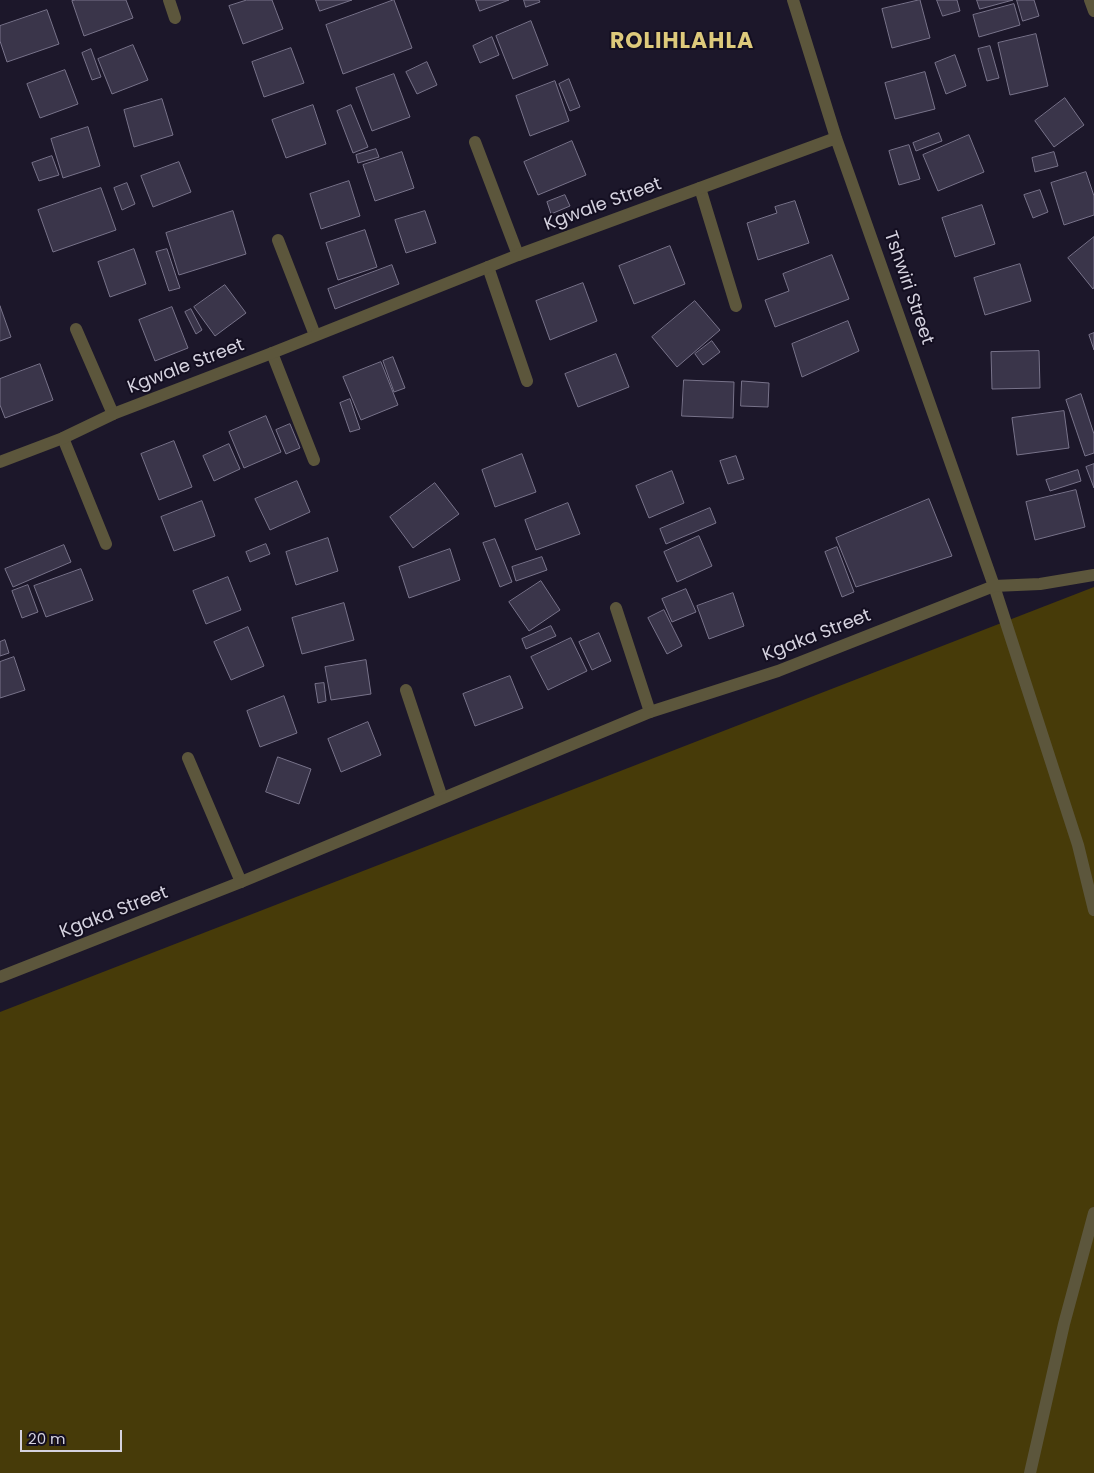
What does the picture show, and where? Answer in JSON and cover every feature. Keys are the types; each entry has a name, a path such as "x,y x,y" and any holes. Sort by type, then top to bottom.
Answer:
{"street":[{"path":"169,0 175,18"},
{"name":"Tshwiri Street","path":"793,0 836,138 994,586 1078,845 1094,910"},
{"path":"1090,0 1094,11"},
{"name":"Kgwale Street","path":"0,462 63,438 113,414 518,255 836,138"},
{"path":"475,142 518,255"},
{"path":"700,188 736,306"},
{"path":"278,240 315,335"},
{"path":"488,267 527,381"},
{"name":"Kgwale Street","path":"76,329 113,414"},
{"name":"Kgwale Street","path":"272,353 314,460"},
{"path":"63,438 106,544"},
{"name":"Kgaka Street","path":"0,977 241,882 650,712 778,671 994,586 1040,584 1094,575"},
{"path":"616,608 650,712"},
{"path":"406,690 442,798"},
{"path":"188,758 241,882"},
{"path":"1030,1473 1064,1324 1094,1213"}],"shaded area":[{"path":"1094,587 1094,1473 0,1473 0,1012"}],"building":[{"path":"126,0 133,18 84,36 72,1"},
{"path":"247,0 272,0 283,29 243,44 229,6"},
{"path":"316,0 352,0 320,11"},
{"path":"394,0 412,48 343,74 326,25"},
{"path":"476,0 509,0 480,11"},
{"path":"524,0 539,0 540,2 526,7"},
{"path":"920,0 930,38 892,48 882,9"},
{"path":"937,0 957,0 960,11 943,16"},
{"path":"977,0 1013,0 980,9"},
{"path":"1017,0 1034,0 1039,16 1023,21"},
{"path":"1014,4 1020,25 979,37 973,15"},
{"path":"47,10 59,44 7,62 0,41 0,26"},
{"path":"531,21 548,65 513,79 496,36"},
{"path":"1036,34 1048,86 1010,95 998,43"},
{"path":"492,37 499,55 480,63 473,46"},
{"path":"133,45 148,80 112,94 98,59"},
{"path":"990,46 999,78 987,81 978,49"},
{"path":"291,48 304,83 264,97 252,62"},
{"path":"91,49 101,77 92,80 82,53"},
{"path":"955,55 966,86 946,94 935,63"},
{"path":"427,62 437,85 417,94 406,72"},
{"path":"65,70 78,104 40,118 27,84"},
{"path":"925,72 935,109 895,119 885,83"},
{"path":"394,74 410,117 372,131 356,88"},
{"path":"569,79 580,107 570,111 559,84"},
{"path":"555,81 569,121 530,136 516,96"},
{"path":"1065,98 1084,125 1054,147 1035,121"},
{"path":"162,99 173,135 134,147 124,110"},
{"path":"313,105 326,144 286,158 272,120"},
{"path":"351,105 368,147 353,153 337,111"},
{"path":"88,127 100,166 63,178 51,139"},
{"path":"939,133 942,141 916,151 913,143"},
{"path":"969,135 984,172 938,191 923,155"},
{"path":"572,141 586,175 538,195 524,162"},
{"path":"909,145 920,179 899,185 889,151"},
{"path":"376,149 379,157 358,163 356,155"},
{"path":"402,152 414,188 375,201 363,165"},
{"path":"1054,152 1058,166 1035,172 1032,158"},
{"path":"52,156 59,175 39,181 32,163"},
{"path":"179,162 191,192 153,207 141,176"},
{"path":"1086,172 1094,196 1094,215 1064,225 1051,183"},
{"path":"349,181 360,216 321,229 310,194"},
{"path":"127,183 135,204 122,210 114,188"},
{"path":"101,188 116,230 53,252 38,210"},
{"path":"1040,190 1048,212 1033,218 1024,195"},
{"path":"565,195 570,206 551,214 547,202"},
{"path":"795,201 809,243 758,260 747,223 777,213 775,207"},
{"path":"982,205 995,244 955,257 942,218"},
{"path":"233,211 246,254 179,275 166,233"},
{"path":"425,211 436,243 406,253 395,220"},
{"path":"365,230 377,267 338,280 326,243"},
{"path":"1094,237 1094,287 1093,289 1068,258"},
{"path":"670,246 685,284 634,304 619,266"},
{"path":"134,249 146,284 110,297 98,262"},
{"path":"167,249 180,288 169,291 156,252"},
{"path":"832,255 849,299 775,327 765,300 789,291 783,274"},
{"path":"1020,264 1031,301 985,315 974,278"},
{"path":"392,265 399,284 335,309 328,289"},
{"path":"583,283 597,321 550,340 536,301"},
{"path":"225,285 246,313 215,336 194,307"},
{"path":"695,301 720,330 677,367 652,337"},
{"path":"0,306 11,337 0,341"},
{"path":"172,307 188,348 155,361 139,320"},
{"path":"191,309 202,330 196,334 185,312"},
{"path":"848,321 859,351 802,377 792,344"},
{"path":"1094,333 1094,350 1089,335"},
{"path":"712,341 720,352 703,365 695,354"},
{"path":"1039,351 1040,388 992,389 991,352"},
{"path":"616,354 629,387 578,407 565,374"},
{"path":"393,357 405,388 394,392 383,361"},
{"path":"381,362 398,405 361,420 343,377"},
{"path":"40,364 53,400 5,418 0,405 0,379"},
{"path":"684,380 734,382 733,418 682,416"},
{"path":"742,381 769,383 768,407 741,406"},
{"path":"1081,394 1094,434 1094,453 1085,456 1066,400"},
{"path":"350,399 360,429 350,432 340,403"},
{"path":"1064,411 1069,448 1017,455 1012,418"},
{"path":"266,416 281,452 244,468 229,432"},
{"path":"290,424 300,448 286,454 276,430"},
{"path":"174,441 192,487 159,500 141,454"},
{"path":"229,444 240,469 214,481 203,456"},
{"path":"522,454 536,492 495,507 482,470"},
{"path":"736,456 744,479 728,484 720,461"},
{"path":"1094,464 1094,488 1086,467"},
{"path":"1078,470 1081,481 1050,491 1046,480"},
{"path":"672,471 684,503 649,518 636,486"},
{"path":"297,481 310,512 270,530 255,499"},
{"path":"435,483 459,514 413,548 390,517"},
{"path":"1076,490 1085,527 1035,540 1026,502"},
{"path":"929,499 952,556 856,587 836,538"},
{"path":"202,501 215,536 174,551 161,517"},
{"path":"568,503 580,534 536,550 525,520"},
{"path":"710,508 716,523 666,544 660,529"},
{"path":"699,536 712,566 677,582 664,552"},
{"path":"328,538 338,571 296,585 286,552"},
{"path":"495,539 512,582 500,587 483,543"},
{"path":"266,544 270,554 250,562 246,552"},
{"path":"64,545 71,562 13,587 5,569"},
{"path":"837,547 854,592 842,597 825,552"},
{"path":"450,549 460,580 409,598 399,567"},
{"path":"542,557 547,570 516,581 512,567"},
{"path":"81,569 93,600 46,617 34,586"},
{"path":"228,577 241,610 206,624 193,591"},
{"path":"541,581 560,610 529,631 509,602"},
{"path":"28,585 38,612 22,618 12,591"},
{"path":"686,589 696,612 672,622 662,599"},
{"path":"733,593 744,626 709,639 697,606"},
{"path":"344,603 354,640 302,654 292,618"},
{"path":"664,610 682,646 667,654 648,618"},
{"path":"551,626 556,636 526,649 522,639"},
{"path":"248,627 264,666 231,680 214,642"},
{"path":"599,633 611,661 592,670 579,642"},
{"path":"571,638 587,671 548,690 531,657"},
{"path":"5,640 9,653 0,656 0,642"},
{"path":"14,657 25,690 0,698 0,662"},
{"path":"366,660 371,694 331,700 325,667"},
{"path":"510,676 523,708 475,726 463,694"},
{"path":"324,683 326,701 318,703 315,684"},
{"path":"284,696 297,733 260,747 247,711"},
{"path":"368,722 381,755 341,772 328,739"},
{"path":"278,757 311,769 299,804 266,792"}],"district":[{"name":"ROLIHLAHLA","path":"682,42"}]}
